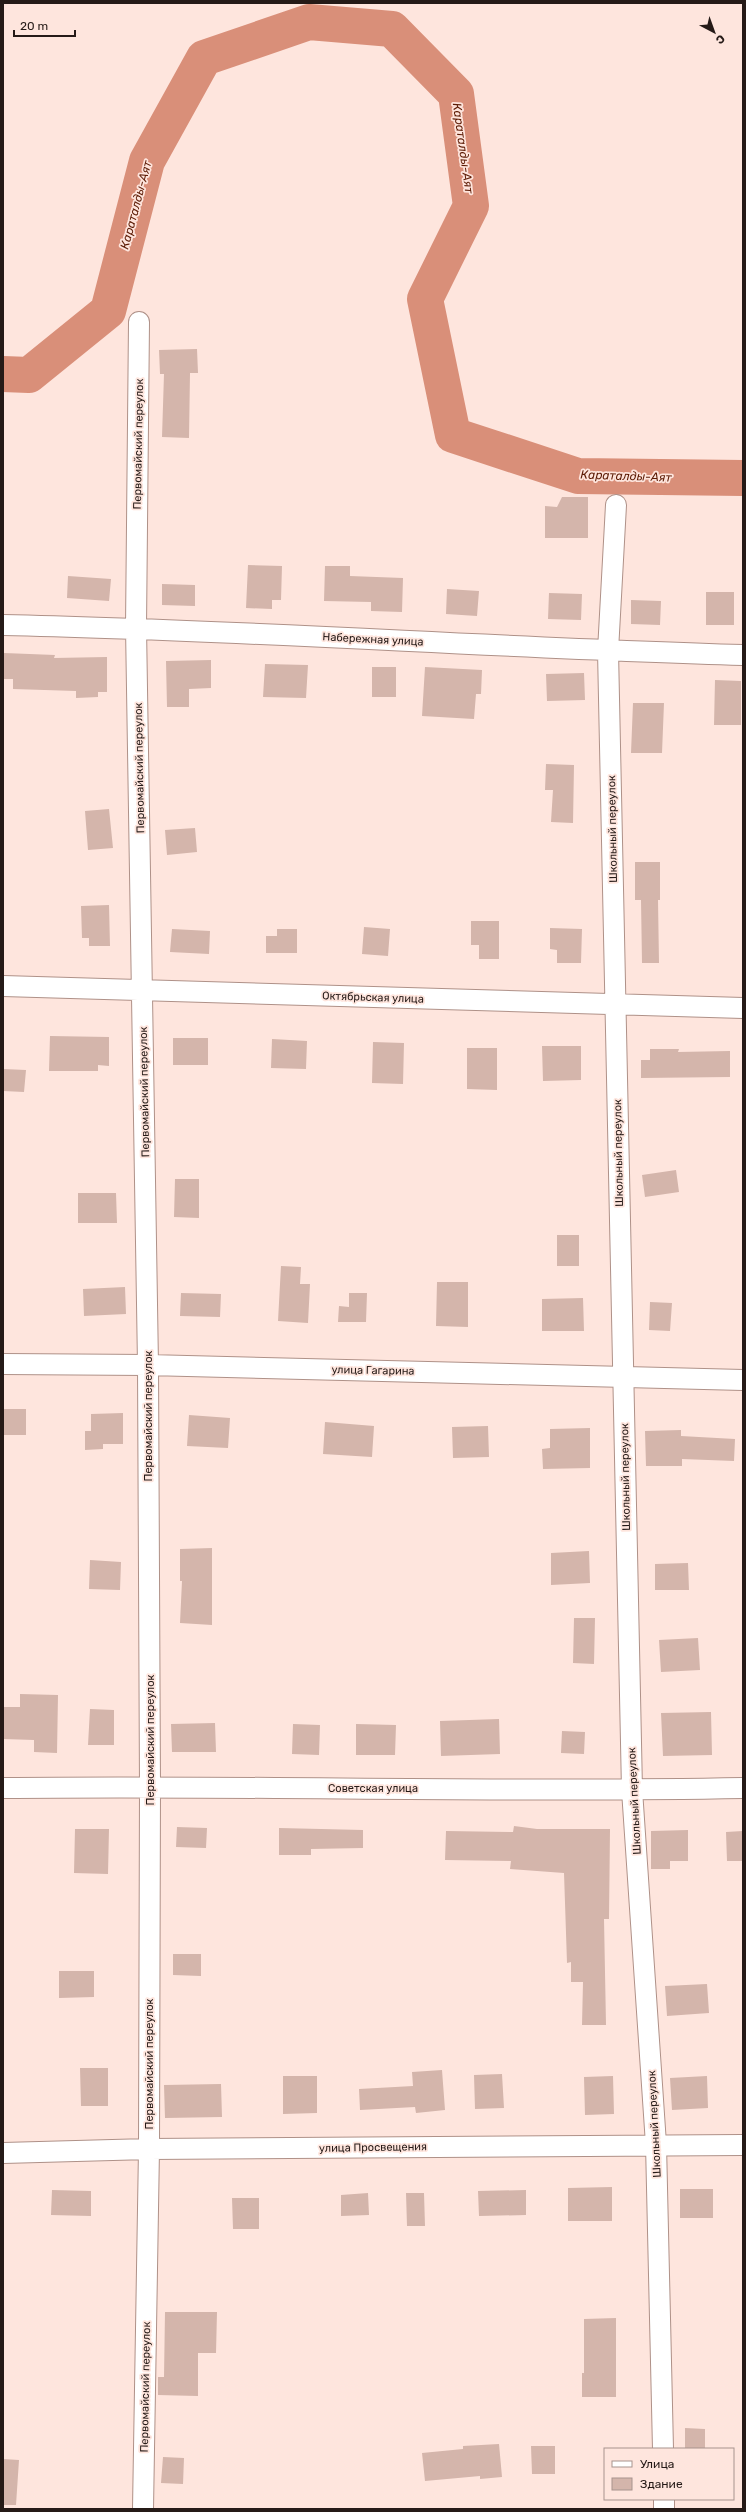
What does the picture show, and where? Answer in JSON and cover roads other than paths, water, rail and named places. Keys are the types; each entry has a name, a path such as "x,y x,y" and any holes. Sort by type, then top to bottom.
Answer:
{"street":[{"name":"Первомайский переулок","path":"139,322 136,628 148,1365 150,1786 148,2149 143,2509"},
{"name":"Школьный переулок","path":"616,505 608,651 632,1790 656,2144 663,2448"},
{"name":"Набережная улица","path":"3,625 136,628 608,651 743,655"},
{"name":"Октябрьская улица","path":"3,986 743,1008"},
{"name":"улица Гагарина","path":"3,1364 148,1365 743,1380"},
{"name":"Советская улица","path":"3,1788 150,1786 632,1790 743,1788"},
{"name":"улица Просвещения","path":"3,2153 148,2149 743,2144"}],"waterway":[{"name":"Караталды-Аят","path":"3,374 29,375 108,311 147,161 204,58 309,22 392,29 456,94 471,206 425,299 453,435 578,476 743,478"}]}
